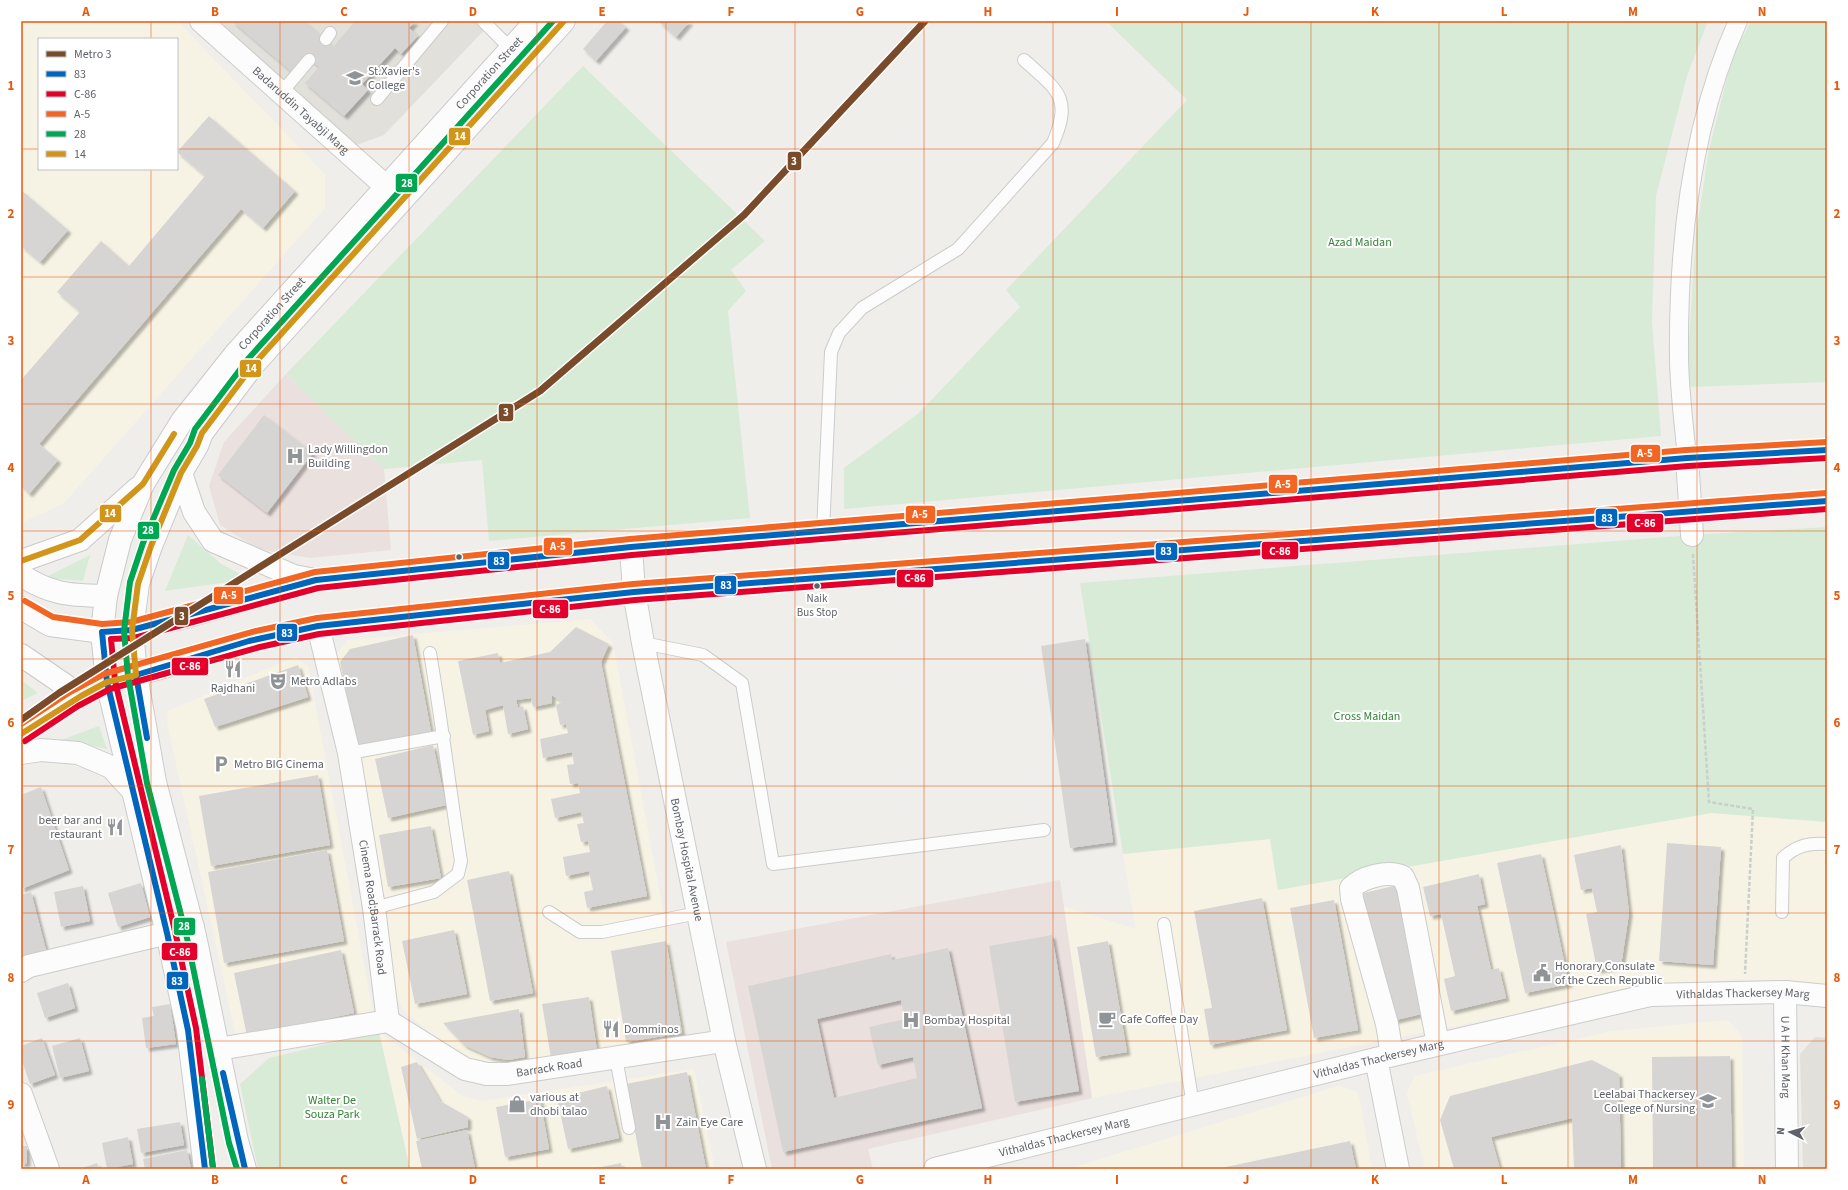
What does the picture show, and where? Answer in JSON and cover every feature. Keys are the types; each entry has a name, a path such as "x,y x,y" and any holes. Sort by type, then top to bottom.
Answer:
{"main road":[{"name":"Badaruddin Tayabji Marg","path":"201,21 394,193"},
{"name":"Corporation Street","path":"245,1169 237,1141 193,927 154,782 136,675 132,630 138,584 151,546 181,474 197,446 202,433 254,364 511,49 536,21"},
{"name":"Corporation Street","path":"205,1169 188,1030 135,793 107,682 102,632 106,596 120,540 143,484 182,421 236,353 564,21"},
{"path":"21,608 50,625 102,632 132,630 192,615 316,580 631,547 1687,458 1827,450"},
{"path":"1687,458 1692,536"},
{"path":"181,474 194,512 213,541 294,576 316,580"},
{"path":"21,560 80,540 143,484"},
{"path":"21,734 81,696 107,682 136,675 285,631 318,626 634,592 1827,501"},
{"name":"Bombay Hospital Avenue","path":"631,547 634,592 643,643 724,1041 755,1169"},
{"path":"21,575 35,585 67,595 106,596"},
{"name":"Cinema Road;Barrack Road","path":"318,626 349,753 374,908 388,1021"},
{"path":"21,655 81,696"},
{"path":"21,753 41,750 78,753 111,767 135,793"},
{"path":"1398,1169 1384,1057 1388,1024 1352,899 1351,888 1361,881 1392,874 1403,877 1408,888 1438,1044"},
{"path":"21,971 30,966 193,927"},
{"name":"Vithaldas Thackersey Marg","path":"935,1169 990,1162 1193,1105 1438,1044 1650,995 1785,992 1827,996"},
{"name":"U A H Khan Marg","path":"1785,992 1787,1169"},
{"path":"218,1049 388,1021"},
{"name":"Barrack Road","path":"388,1021 465,1069 486,1074 508,1074 724,1041"},
{"path":"21,1094 48,1169"}],"street":[{"path":"1687,458 1679,356 1684,233 1698,147 1724,53 1738,21"}],"lane":[{"path":"377,100 442,21"},
{"path":"483,21 511,49"},
{"path":"282,92 309,60"},
{"path":"823,532 831,352 839,333 862,308 958,249 1053,143 1061,125 1063,110 1057,90 1024,60"},
{"path":"643,643 703,654 742,684 773,864 1044,830"},
{"path":"374,908 434,892 458,874 461,861 444,736 430,653"},
{"path":"349,753 444,736"},
{"path":"1782,912 1783,858 1792,849 1812,843 1827,844"},
{"path":"549,912 580,932 602,932 698,913"},
{"path":"1164,924 1193,1105"},
{"path":"616,1058 629,1128"}],"path":[{"path":"1692,536 1709,802 1754,809 1744,993"}],"shaded area":[{"path":"21,21 177,21 325,174 325,208 64,503 21,523"},
{"name":"St.Xavier's College","path":"207,21 493,21 384,135 351,147"},
{"name":"Lady Willingdon Building","path":"286,374 384,469 391,550 310,558 258,549 220,525 209,486 224,442"},
{"path":"590,619 613,643 686,1033 674,1041 495,1072 468,1065 404,1011 387,980 334,657 348,640"},
{"path":"295,657 308,666 373,1012 249,1043 235,1032 167,723 168,711"},
{"path":"1711,813 1827,822 1827,985 1735,979 1663,985 1092,1098 1062,906 1136,929 1123,854 1270,839 1278,890"},
{"name":"Bombay Hospital","path":"1060,880 1092,1098 868,1149 873,1169 772,1169 726,942"},
{"path":"1728,1020 1742,1036 1744,1169 1425,1169 1407,1094 1414,1076 1612,1031"},
{"path":"379,1032 463,1096 483,1101 694,1069 715,1169 410,1169"},
{"path":"1815,1037 1827,1038 1827,1169 1803,1169 1800,1054"},
{"path":"1338,1086 1358,1092 1372,1169 1068,1169"}],"green space":[{"name":"Azad Maidan","path":"1106,21 1708,21 1687,76 1656,196 1652,322 1661,436 844,509 844,468 919,413 1020,307 1006,290 1187,100"},
{"path":"1751,21 1827,21 1827,382 1690,387 1688,356 1696,233 1709,150 1732,58"},
{"path":"583,66 765,241 731,270 746,291 728,311 750,518 489,541 482,460 384,469 286,374"},
{"name":"Cross Maidan","path":"1827,527 1827,822 1711,813 1278,890 1270,839 1123,854 1080,583 1692,535"},
{"path":"188,535 220,563 249,579 165,591"},
{"path":"90,555 83,581 44,578"},
{"path":"21,680 38,693 21,701"},
{"path":"99,726 107,749 61,740"},
{"name":"Walter De Souza Park","path":"379,1032 410,1169 258,1169 240,1084 269,1058"}],"building":[{"name":"St.Xavier's College","path":"232,21 304,21 333,47 355,21 415,21 409,28 418,36 401,54 395,48 362,84 368,90 344,116 305,83 319,67 307,57 293,73"},
{"path":"607,21 619,21 626,27 596,61 583,49"},
{"path":"658,21 690,21 676,37"},
{"path":"209,116 295,191 263,228 241,209 39,444 58,460 29,494 21,486 21,380 80,312 57,292 101,241 129,266 205,176 178,153 178,151"},
{"path":"21,190 68,230 40,262 21,246"},
{"path":"264,415 313,453 267,513 218,475"},
{"path":"576,627 609,644 601,662 647,896 587,908 584,892 593,890 589,871 566,876 563,857 590,852 588,841 581,842 577,824 584,823 581,812 555,818 551,799 580,793 578,783 570,784 567,765 574,764 572,752 543,758 540,739 568,733 566,724 560,725 556,705 562,702 552,695 552,703 533,707 531,698 516,700 518,708 523,706 528,729 508,734 503,705 485,710 489,731 473,735 458,661 498,653 500,663 550,652"},
{"path":"413,635 431,732 357,746 340,662 350,649"},
{"path":"1085,639 1113,842 1070,848 1041,646"},
{"name":"Metro Adlabs","path":"298,665 308,697 215,727 204,699"},
{"path":"433,745 446,805 388,818 375,759"},
{"path":"318,775 330,845 211,866 199,796"},
{"path":"41,787 69,870 21,889 21,795"},
{"path":"431,826 441,878 388,887 379,835"},
{"path":"1667,843 1721,847 1713,965 1659,961"},
{"path":"1621,845 1629,913 1621,966 1597,970 1586,914 1597,912 1592,888 1581,890 1574,855"},
{"path":"327,850 344,941 224,963 208,872"},
{"path":"1541,854 1569,984 1525,993 1497,863"},
{"path":"509,871 533,993 490,1001 467,880"},
{"path":"1479,874 1485,904 1477,906 1491,970 1499,968 1506,998 1451,1011 1444,979 1455,976 1441,914 1430,916 1423,887"},
{"path":"141,883 150,917 118,927 108,893"},
{"path":"1398,885 1425,1013 1392,1021 1359,894"},
{"path":"83,886 90,921 61,927 54,892"},
{"path":"31,892 48,958 21,965 21,895"},
{"path":"1262,898 1287,1030 1210,1045 1204,1009 1212,1008 1194,911"},
{"path":"1334,900 1358,1030 1314,1038 1290,908"},
{"path":"454,930 467,994 415,1004 402,941"},
{"path":"1052,935 1079,1091 1015,1102 989,946"},
{"path":"666,941 682,1033 626,1042 611,951"},
{"path":"1108,941 1127,1052 1096,1057 1077,947"},
{"path":"948,948 982,1108 783,1152 748,986 891,954 892,960","holes":["901,1000 905,1019 869,1027 878,1065 913,1057 917,1078 834,1098 817,1019"]},
{"path":"341,950 354,1013 247,1036 234,973"},
{"path":"68,983 75,1008 45,1018 37,993"},
{"path":"589,997 597,1051 551,1058 542,1004"},
{"path":"170,1004 176,1044 146,1048 142,1018 154,1016 152,1007"},
{"path":"519,1009 525,1057 508,1060 490,1057 464,1045 443,1023"},
{"path":"42,1038 55,1075 30,1084 21,1058 21,1046"},
{"path":"80,1038 89,1071 60,1078 52,1046"},
{"path":"1730,1056 1732,1169 1653,1169 1652,1057"},
{"path":"1592,1060 1619,1074 1621,1169 1574,1169 1572,1118 1491,1137 1500,1169 1454,1169 1440,1120 1450,1096"},
{"path":"417,1062 440,1101 468,1117 468,1127 417,1139 401,1067"},
{"path":"687,1072 706,1169 642,1169 626,1084"},
{"path":"607,1086 619,1138 568,1149 557,1098"},
{"path":"540,1099 549,1149 505,1157 496,1107"},
{"path":"180,1122 184,1145 141,1153 137,1129"},
{"path":"467,1130 475,1169 422,1169 416,1141"},
{"path":"128,1137 133,1164 107,1169 102,1143"},
{"path":"1350,1141 1356,1169 1221,1169 1221,1168"},
{"path":"21,1146 27,1146 27,1163 21,1164"},
{"path":"187,1150 191,1169 145,1169 143,1159"},
{"path":"97,1163 99,1169 79,1169"},
{"path":"621,1163 622,1169 596,1169 596,1168"}],"metro line":[{"name":"3","path":"21,720 59,693 540,391 744,215 925,21"}],"transit line":[{"name":"28","path":"237,1169 229,1143 187,938 147,783 128,676 124,631 130,582 143,543 174,470 190,443 195,429 248,359 553,21"},
{"name":"14","path":"21,734 81,696 107,682 136,675 132,630 138,584 151,546 181,473 197,446 202,433 254,364 564,21"},
{"name":"14","path":"21,561 80,540 143,484 174,434"},
{"name":"A-5","path":"25,601 53,617 102,624 131,622 315,572 630,539 1686,450 1827,442"},
{"name":"83","path":"205,1169 188,1030 167,933 107,682 102,632 132,630 316,580 631,547 1687,458 1827,450"},
{"name":"C-86","path":"213,1168 196,1028 175,931 115,681 111,639 134,638 318,588 632,555 1688,466 1827,458"},
{"name":"A-5","path":"21,724 70,692 104,674 256,631 317,618 633,584 1826,493"},
{"name":"83","path":"147,738 136,675 249,641 318,626 634,592 1827,501"},
{"name":"C-86","path":"25,741 78,706 110,689 260,647 319,634 635,600 1827,509"},
{"name":"83","path":"223,1073 245,1169"},
{"name":"28","path":"202,1079 213,1168"}],"place":[{"name":"St.Xavier's College","path":"355,78"},
{"name":"Lady Willingdon Building","path":"295,456"},
{"name":"Naik Bus Stop","path":"817,586"},
{"name":"Rajdhani","path":"233,669"},
{"name":"Metro Adlabs","path":"278,681"},
{"name":"Metro BIG Cinema","path":"221,764"},
{"name":"beer bar and restaurant","path":"115,827"},
{"name":"Honorary Consulate of the Czech Republic","path":"1542,973"},
{"name":"Cafe Coffee Day","path":"1107,1019"},
{"name":"Bombay Hospital","path":"911,1020"},
{"name":"Domminos","path":"611,1029"},
{"name":"Leelabai Thackersey College of Nursing","path":"1708,1101"},
{"name":"various at dhobi talao","path":"517,1104"},
{"name":"Zain Eye Care","path":"663,1122"}]}
